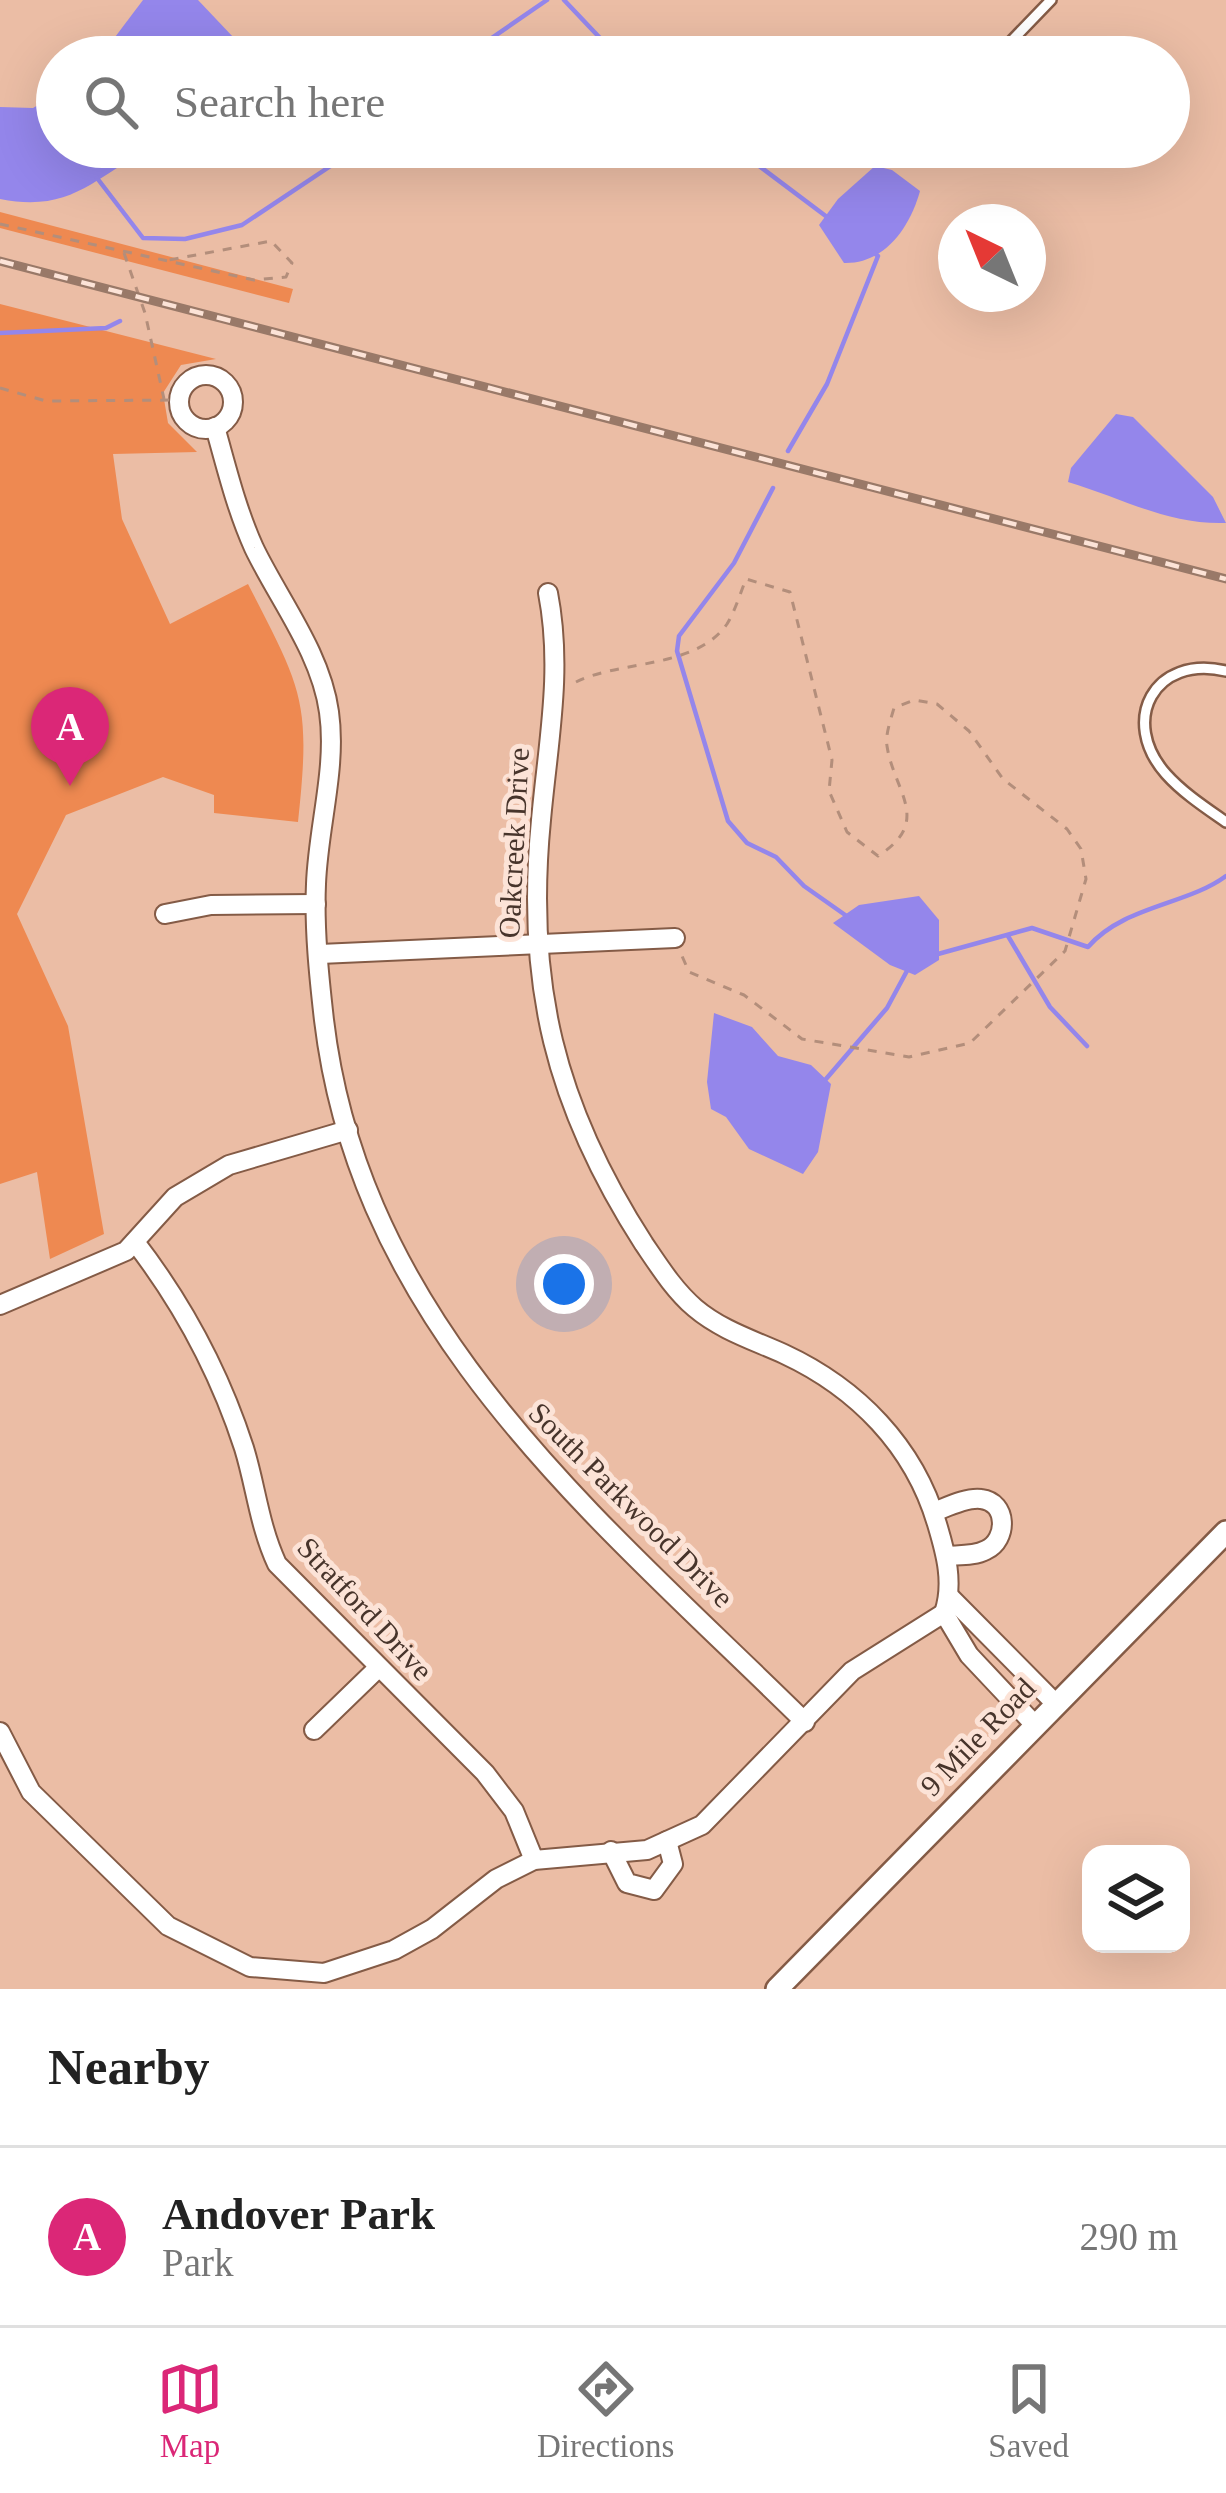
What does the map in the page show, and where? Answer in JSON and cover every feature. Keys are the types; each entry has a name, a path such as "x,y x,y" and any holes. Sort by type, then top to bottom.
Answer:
{"street":[{"name":"South Parkwood Drive","path":"171,400 193,378 219,378 231,391 232,408 215,427 229,488 314,662 329,714 316,904 324,1019 348,1130 381,1221 411,1283 504,1420 806,1722"},
{"path":"171,400 189,423 215,427"},
{"name":"Oakcreek Drive","path":"548,593 559,661 537,857 536,940 553,1048 575,1120 672,1284 709,1318 848,1392 898,1443 934,1512 947,1556 947,1605 969,1654 1033,1723"},
{"path":"165,914 211,905 316,904"},
{"path":"320,954 536,940 675,938"},
{"path":"0,1305 99,1267 135,1242 175,1197 229,1165 348,1130"},
{"name":"Stratford Drive","path":"135,1242 170,1288 224,1395 249,1465 260,1529 277,1564 376,1669 485,1773 514,1810 534,1860"},
{"path":"934,1512 980,1498 995,1504 1003,1520 1002,1532 984,1552 947,1556"},
{"name":"9 Mile Road","path":"777,1989 1033,1723 1226,1532"},
{"path":"0,1732 31,1792 168,1926 261,1979 324,1972 381,1956 432,1929 496,1879 534,1860 647,1850 702,1825 852,1671 947,1605 1054,1702"},
{"path":"314,1730 376,1669"},
{"path":"611,1851 627,1883 655,1890 674,1864 667,1841"}],"lane":[{"path":"1016,36 1051,0"},
{"path":"1226,671 1208,666 1174,670 1156,682 1146,707 1150,744 1164,772 1226,823"}],"path":[{"path":"0,224 254,280 286,277 292,263 271,242 169,260"},
{"path":"0,388 46,401 171,400 123,251"},
{"path":"576,682 611,667 686,653 725,628 746,580 790,592 832,760 829,791 847,832 878,856 898,843 908,818 886,744 894,708 914,700 937,704 969,731 1003,779 1067,829 1081,849 1086,880 1066,951 970,1043 909,1057 802,1039 744,994 689,972 675,938"}],"shaded area":[{"path":"143,0 198,0 232,36 116,36"},
{"path":"0,107 33,108 36,168 118,168 64,197 25,202 0,199"},
{"path":"873,168 892,170 920,191 894,241 859,262 844,263 819,225 838,199"},
{"path":"0,212 293,289 289,303 0,228"},
{"path":"0,304 216,359 181,365 163,393 168,423 197,452 113,454 122,519 170,624 248,584 291,674 302,722 298,822 214,813 214,795 163,777 66,815 17,914 68,1026 104,1234 50,1259 37,1172 0,1184"},
{"path":"1116,414 1133,417 1213,497 1226,523 1184,520 1068,482 1071,468"},
{"path":"919,896 939,920 939,960 915,975 890,965 833,923 859,905"},
{"path":"714,1013 752,1027 778,1056 811,1065 831,1084 818,1152 803,1174 749,1149 726,1117 711,1109 707,1082"}],"waterway":[{"path":"495,36 547,0"},
{"path":"564,0 598,36"},
{"path":"97,178 143,238 185,239 242,225 328,168"},
{"path":"762,168 831,220"},
{"path":"788,451 827,384 878,256 873,252"},
{"path":"0,333 106,328 120,321"},
{"path":"773,488 734,563 679,636 677,651 728,821 747,843 776,857 804,886 848,917"},
{"path":"938,954 1032,928 1088,947 1119,923 1226,876"},
{"path":"1008,936 1050,1007 1087,1046"},
{"path":"826,1079 887,1008 908,969"}],"railway":[{"path":"0,261 1226,579"}],"place":[{"name":"Andover Park","path":"70,786"}]}
